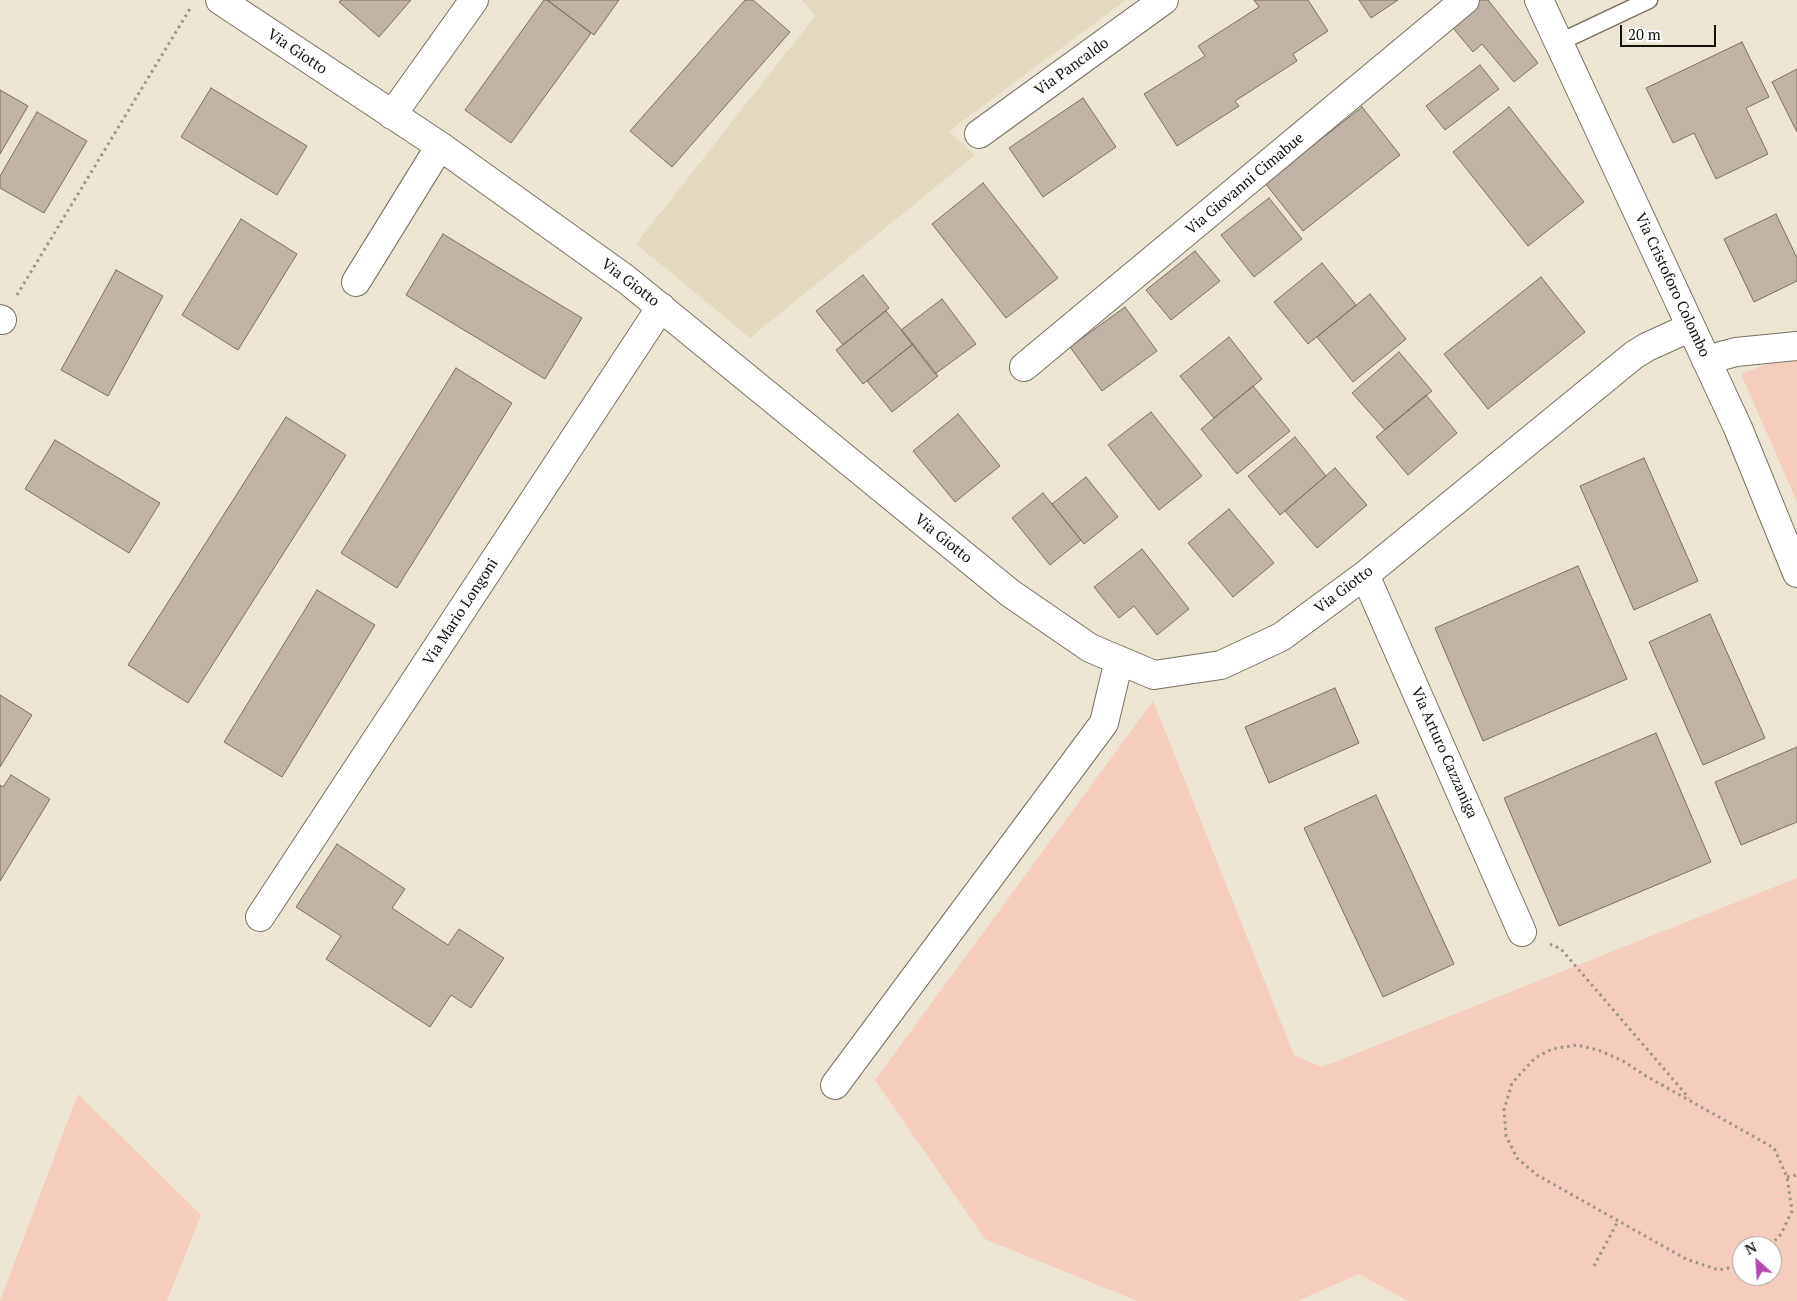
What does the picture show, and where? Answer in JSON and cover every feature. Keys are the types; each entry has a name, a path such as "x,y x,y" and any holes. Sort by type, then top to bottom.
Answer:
{"street":[{"name":"Via Giotto","path":"220,0 440,146 627,280 1010,593 1090,648 1154,675 1221,665 1281,638 1365,575 1634,355 1691,327"},
{"path":"392,115 474,0"},
{"name":"Via Pancaldo","path":"980,134 1164,0"},
{"name":"Via Giovanni Cimabue","path":"1024,367 1465,0"},
{"name":"Via Cristoforo Colombo","path":"1539,0 1738,428 1797,573"},
{"path":"356,282 440,146"},
{"name":"Via Mario Longoni","path":"260,917 661,307"},
{"path":"1706,360 1736,352 1797,346"},
{"name":"Via Arturo Cazzaniga","path":"1365,575 1522,932"},
{"path":"835,1085 1104,723 1119,660"}],"lane":[{"path":"1560,42 1649,0"}],"path":[{"path":"1,319 195,0"},
{"path":"1522,932 1560,949 1691,1101"},
{"path":"1732,1267 1719,1270 1686,1259 1537,1175 1517,1158 1506,1136 1504,1110 1512,1083 1535,1058 1552,1049 1578,1045 1598,1050 1623,1061 1646,1076 1774,1148 1787,1177 1792,1212 1779,1236"},
{"path":"1787,1177 1797,1175"},
{"path":"1594,1266 1618,1221"}],"shaded area":[{"path":"802,0 1126,0 949,131 975,155 750,338 636,244 815,16"},
{"path":"1797,361 1797,502 1741,374 1767,364"},
{"path":"1153,701 1294,1055 1322,1067 1797,878 1797,1301 1408,1301 1359,1274 1297,1301 1137,1301 985,1239 875,1080"},
{"path":"78,1094 201,1215 167,1301 0,1301"}],"building":[{"path":"341,0 411,0 379,37 339,2"},
{"path":"544,0 547,0 591,33 511,143 465,110"},
{"path":"547,0 619,0 594,35"},
{"path":"745,0 753,0 790,32 672,167 630,131"},
{"path":"1254,0 1308,0 1328,31 1293,54 1297,61 1235,101 1239,106 1177,146 1144,94 1205,56 1198,46 1259,7"},
{"path":"1359,0 1398,0 1371,18"},
{"path":"1478,0 1488,0 1538,63 1514,82 1482,44 1473,52 1449,23"},
{"path":"1742,42 1769,97 1746,108 1768,154 1716,179 1694,133 1673,143 1646,88"},
{"path":"1480,65 1499,89 1445,130 1426,106"},
{"path":"1797,69 1797,132 1772,82"},
{"path":"211,88 307,146 277,195 181,137"},
{"path":"0,90 28,106 0,154"},
{"path":"1083,98 1116,147 1043,197 1009,148"},
{"path":"1362,107 1400,155 1303,231 1265,183"},
{"path":"1509,107 1584,202 1528,246 1453,152"},
{"path":"37,112 87,141 44,213 0,188 0,176"},
{"path":"983,183 1058,278 1006,318 932,224"},
{"path":"1269,198 1302,239 1254,277 1221,235"},
{"path":"1776,214 1797,258 1797,281 1754,302 1724,239"},
{"path":"241,219 297,254 238,350 182,315"},
{"path":"443,234 582,318 545,379 406,295"},
{"path":"1195,251 1220,281 1171,320 1146,290"},
{"path":"1322,263 1356,305 1308,344 1274,302"},
{"path":"116,270 163,296 108,396 61,370"},
{"path":"863,275 889,308 843,345 816,311"},
{"path":"1541,277 1585,332 1488,409 1444,354"},
{"path":"1370,294 1406,339 1353,382 1317,337"},
{"path":"942,299 976,344 935,374 901,330"},
{"path":"1125,307 1157,351 1102,391 1070,347"},
{"path":"886,311 913,344 863,384 836,350"},
{"path":"1229,337 1262,379 1214,418 1180,376"},
{"path":"913,344 938,376 892,412 867,381"},
{"path":"1399,352 1432,391 1385,430 1352,393"},
{"path":"456,368 512,403 397,588 341,553"},
{"path":"1253,386 1290,431 1237,474 1201,429"},
{"path":"1426,395 1457,433 1408,475 1376,437"},
{"path":"1151,412 1202,476 1159,510 1108,445"},
{"path":"958,414 1000,466 955,502 913,451"},
{"path":"286,417 346,455 188,703 128,665"},
{"path":"1295,437 1326,476 1280,515 1248,476"},
{"path":"55,440 160,503 129,553 25,489"},
{"path":"1644,458 1698,581 1634,610 1580,486"},
{"path":"1335,468 1367,505 1317,548 1285,511"},
{"path":"1086,477 1118,517 1084,544 1052,504"},
{"path":"1043,493 1081,540 1050,565 1012,518"},
{"path":"1229,509 1274,563 1233,597 1188,543"},
{"path":"1142,549 1189,609 1157,635 1134,606 1119,618 1094,587"},
{"path":"1578,566 1627,679 1483,741 1435,628"},
{"path":"317,590 375,625 282,777 224,742"},
{"path":"1710,614 1765,738 1703,765 1649,642"},
{"path":"1335,688 1359,743 1269,783 1245,727"},
{"path":"0,695 32,715 0,767"},
{"path":"1656,733 1711,862 1559,926 1504,798"},
{"path":"1797,747 1797,822 1741,845 1715,782"},
{"path":"11,775 50,799 0,881 0,785 3,787"},
{"path":"1376,795 1454,964 1383,997 1304,828"},
{"path":"337,844 405,889 392,908 448,945 459,929 504,958 471,1008 451,995 430,1027 326,959 341,936 296,907"}]}
